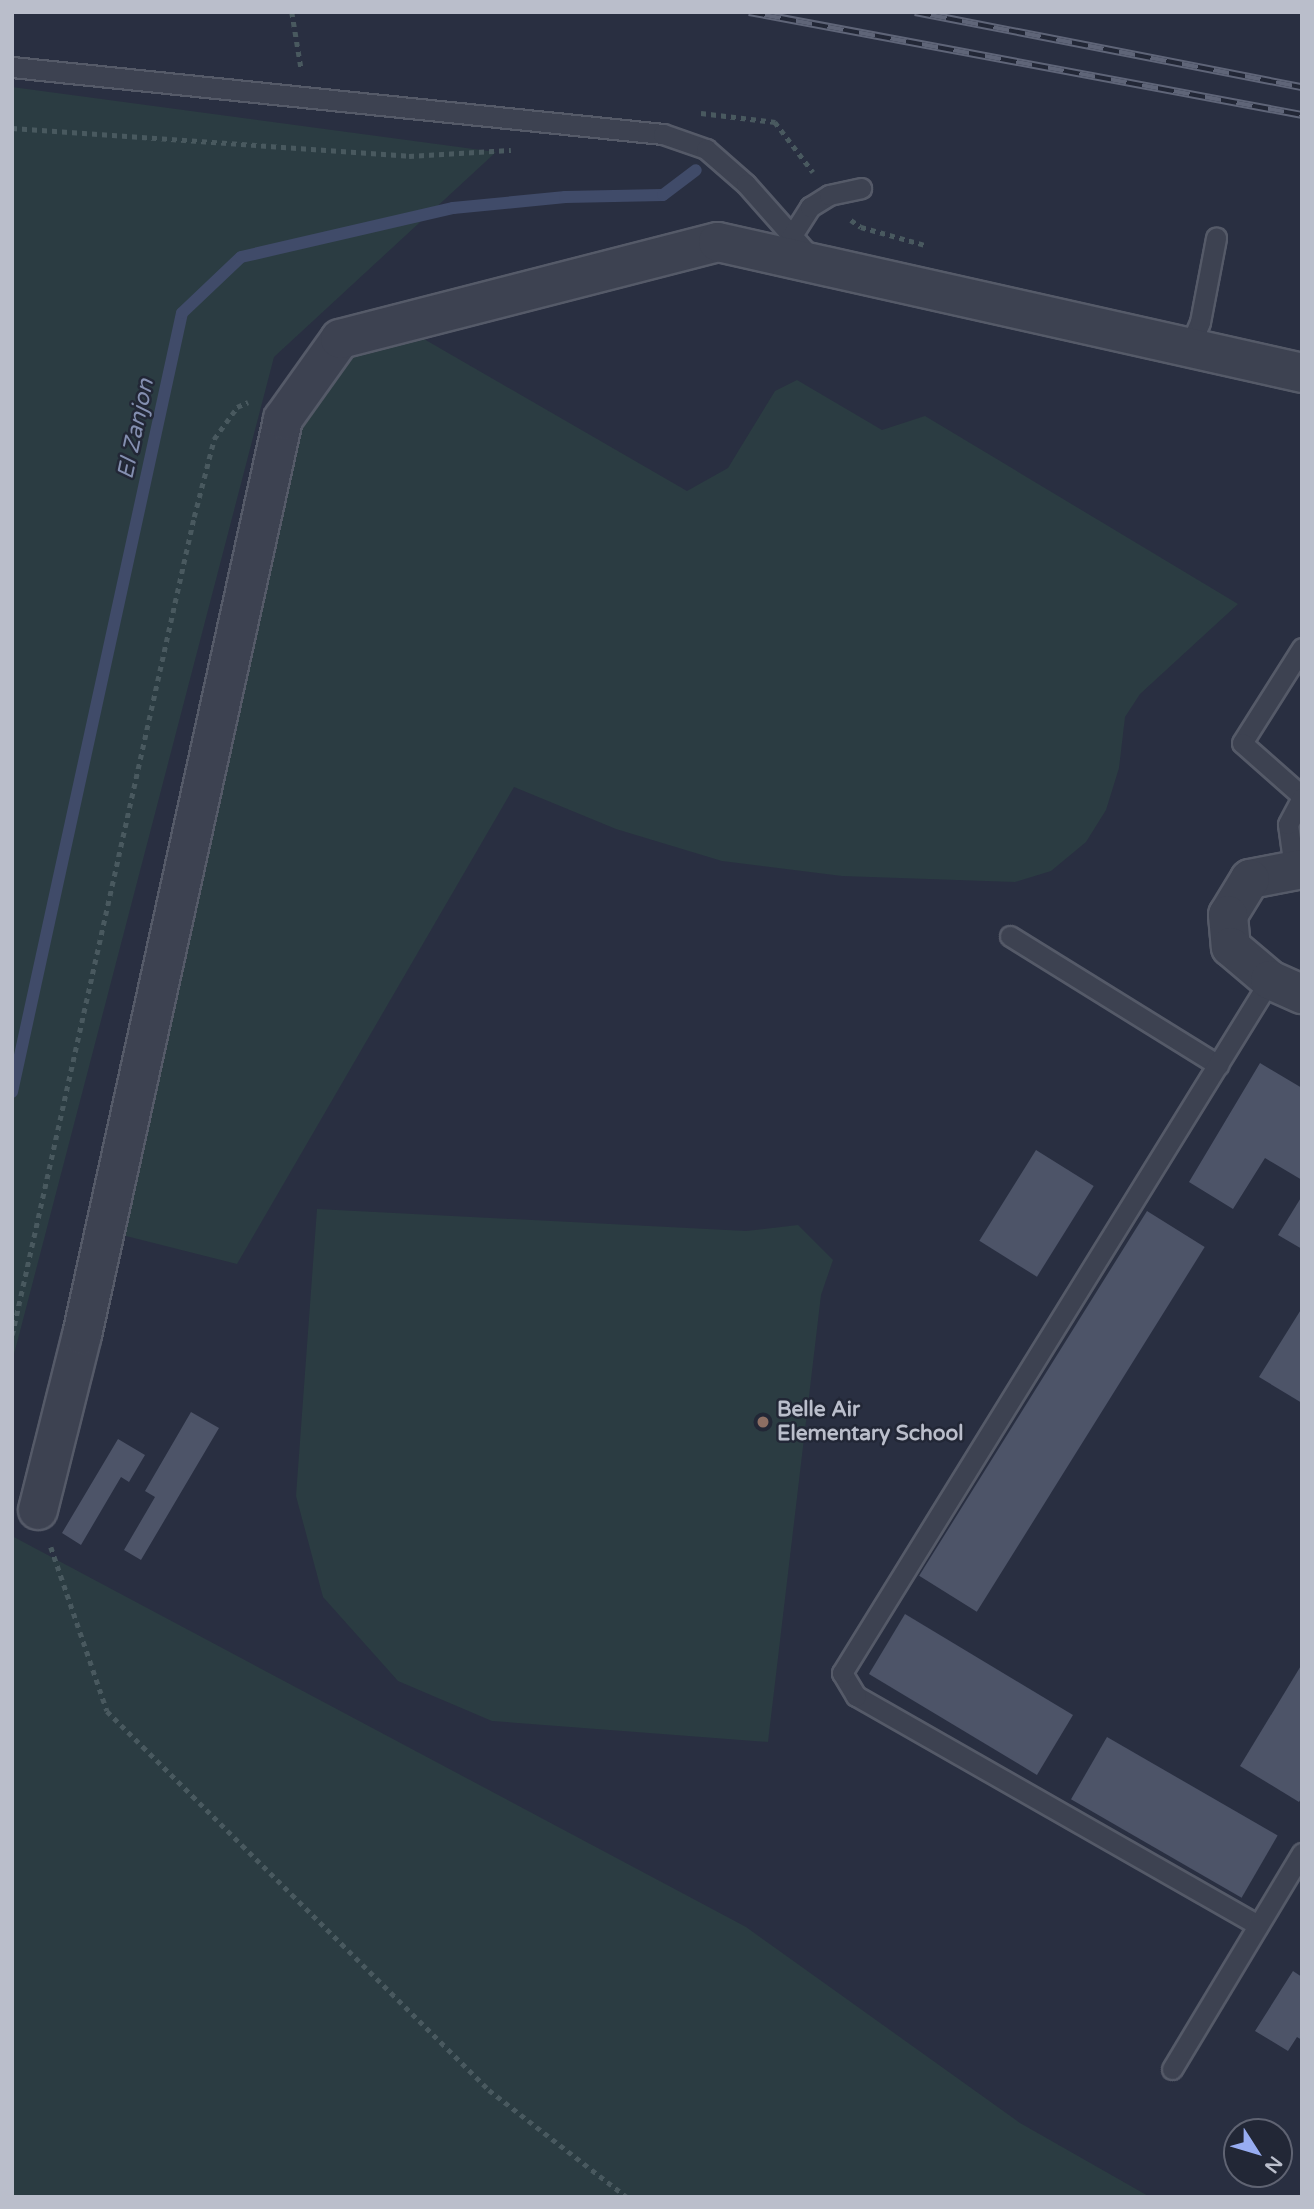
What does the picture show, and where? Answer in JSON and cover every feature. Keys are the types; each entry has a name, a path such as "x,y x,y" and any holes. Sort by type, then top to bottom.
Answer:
{"street":[{"path":"38,1510 82,1335 283,419 340,339 718,242 784,247 822,265 1302,373"},
{"path":"1286,987 1231,947 1228,915 1250,879 1298,869"}],"lane":[{"path":"12,67 663,134 706,149 746,184 784,247 810,207 830,195 861,188"},
{"path":"1189,348 1200,322 1216,238"},
{"path":"1298,869 1288,824 1302,797 1242,743 1302,648"},
{"path":"1010,936 1217,1065"},
{"path":"1258,1925 856,1696 842,1673 1217,1065 1286,987"},
{"path":"1172,2068 1302,1853"}],"path":[{"path":"775,122 830,195 861,228 939,249"},
{"path":"12,128 409,156 521,150 569,125"},
{"path":"12,1335 215,439 236,407 265,395 300,396"},
{"path":"38,1510 107,1711 489,2090 627,2197"}],"shaded area":[{"path":"12,87 496,152 274,357 12,1362"},
{"path":"398,324 687,491 728,468 775,391 797,380 882,430 925,416 1238,604 1140,694 1125,717 1119,768 1106,810 1086,842 1051,871 1015,882 842,876 722,861 616,829 514,787 237,1264 122,1235 300,396"},
{"path":"317,1209 746,1231 798,1225 833,1260 821,1295 768,1742 492,1721 398,1681 323,1597 296,1496"},
{"path":"12,1536 746,1927 1020,2123 1150,2197 12,2197"}],"building":[{"path":"1260,1063 1302,1088 1302,1180 1265,1158 1233,1209 1189,1182"},
{"path":"1036,1150 1094,1186 1037,1277 979,1241"},
{"path":"1302,1196 1302,1249 1278,1235"},
{"path":"1147,1211 1205,1247 977,1612 919,1576"},
{"path":"1302,1308 1302,1403 1259,1377"},
{"path":"191,1412 219,1428 141,1560 124,1550 155,1497 145,1491"},
{"path":"118,1439 145,1455 129,1482 121,1477 81,1545 62,1533"},
{"path":"905,1614 1073,1715 1037,1775 869,1674"},
{"path":"1302,1664 1302,1797 1299,1802 1240,1766"},
{"path":"1107,1737 1278,1835 1242,1898 1071,1799"},
{"path":"1293,1971 1302,1977 1302,2040 1297,2037 1288,2051 1255,2031"}],"waterway":[{"name":"El Zanjon","path":"12,1092 182,313 241,257 453,208 565,197 663,195 696,170"}],"railway":[{"path":"749,12 1302,115"},
{"path":"915,12 1302,87"}],"place":[{"name":"Belle Air Elementary School","path":"763,1422"}]}
